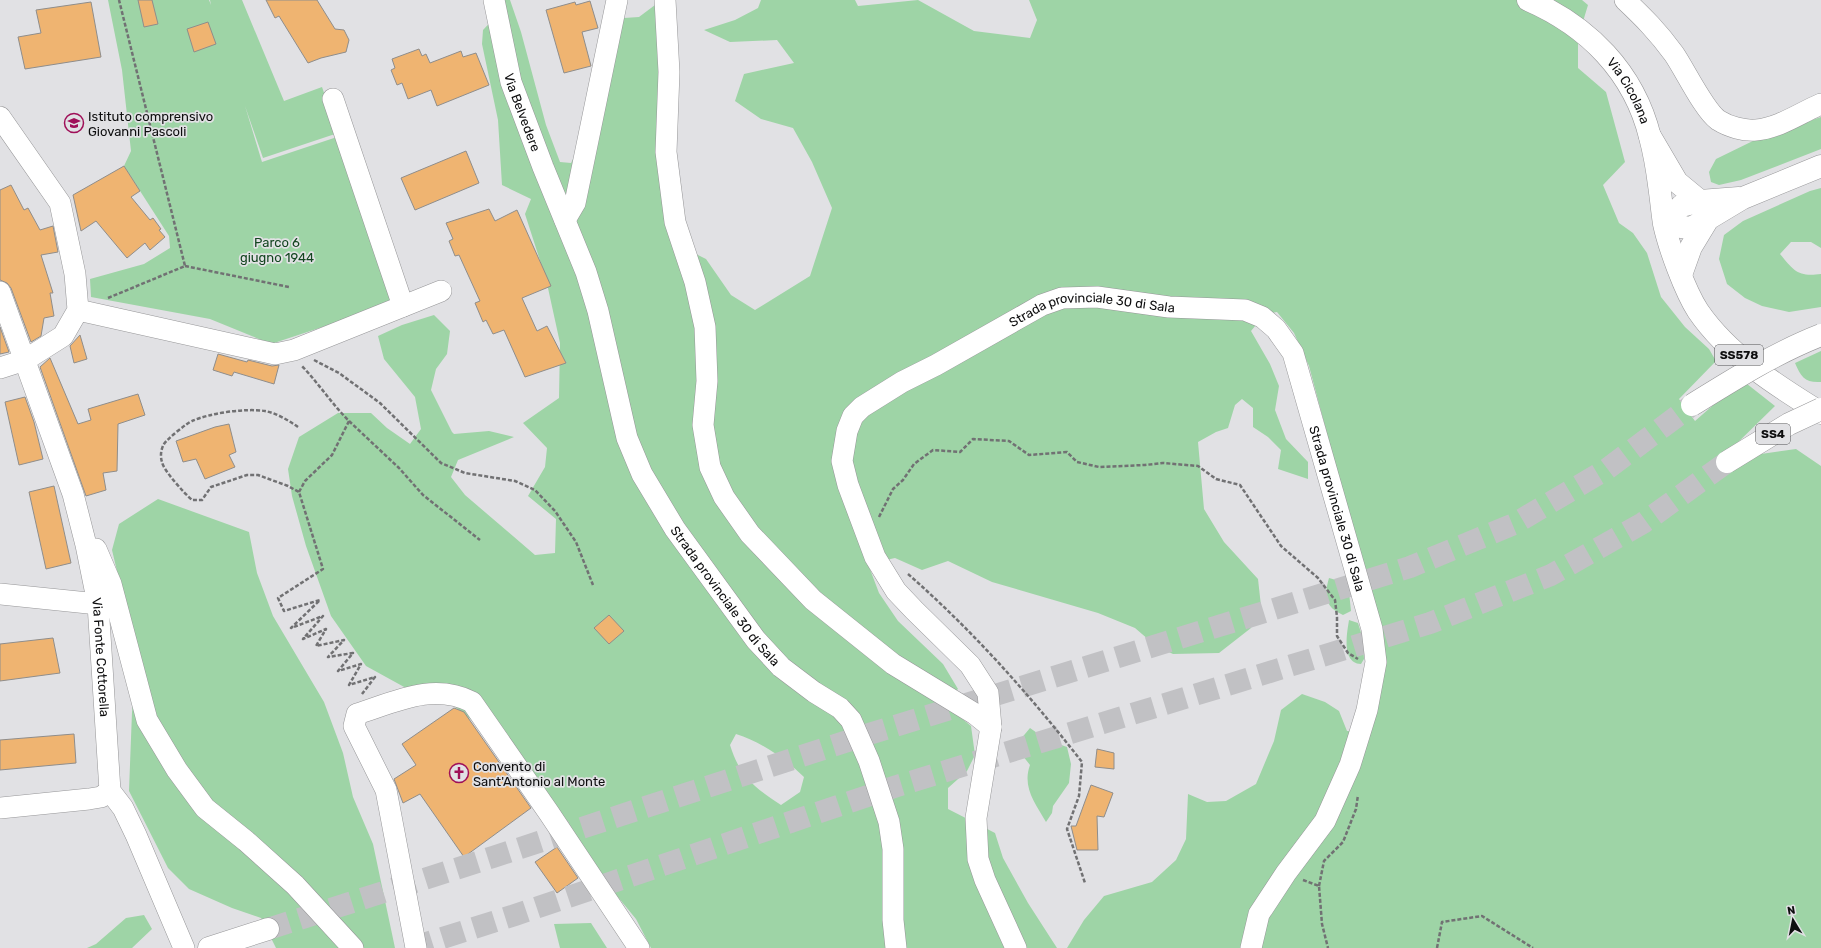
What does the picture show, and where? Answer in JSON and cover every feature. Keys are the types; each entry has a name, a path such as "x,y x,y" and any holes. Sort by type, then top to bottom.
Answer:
{"main road":[{"name":"Via Cicolana","path":"1528,0 1551,10 1589,36 1610,57 1635,95 1650,136 1665,224"},
{"path":"1650,136 1677,182 1704,210"},
{"path":"1665,224 1690,228 1704,210 1743,198 1821,166"},
{"path":"1681,275 1704,210"},
{"name":"SS578","path":"1665,224 1681,275 1698,310 1714,332 1735,352 1789,393 1821,413"},
{"path":"1692,405 1745,372 1802,342 1821,335"},
{"name":"SS4","path":"1727,462 1789,424 1821,409"},
{"path":"209,948 268,928"}],"street":[{"name":"Via Belvedere","path":"494,0 511,82 565,220"},
{"path":"565,220 575,203 617,0"},
{"path":"666,0 669,72 666,152 675,222 695,282 705,327 707,381 703,425 710,467 724,497 750,534 813,600 893,664 974,714 992,727"},
{"path":"1625,0 1650,23 1674,55 1701,98 1717,119 1728,125 1742,129 1756,130 1772,127 1821,104"},
{"path":"333,99 402,306"},
{"path":"0,117 60,203 75,274 78,310 63,336 25,360 0,368"},
{"name":"Strada provinciale 30 di Sala","path":"565,220 586,272 598,311 627,438 642,474 675,529 756,640 781,667 814,692 840,708 851,720 869,761 889,822 893,849 893,920 896,948"},
{"path":"78,310 284,352 442,291"},
{"name":"Via Fonte Cottorella","path":"0,292 73,494 86,545 98,604 110,791"},
{"name":"Strada provinciale 30 di Sala","path":"1016,948 985,880 977,854 976,818 992,727 988,693 970,665 896,591 875,557 848,486 842,461 844,443 853,416 862,407 902,382 936,365 1042,305 1062,298 1097,296 1169,307 1245,310 1262,317 1276,329 1293,353 1372,629 1376,662 1367,710 1350,765 1325,821 1286,873 1259,914 1251,948"},
{"path":"73,494 111,584 147,720 177,770 205,808 246,841 295,885 353,948"},
{"path":"0,594 98,604"},
{"path":"416,948 386,790 354,726 357,714 416,695 434,693 459,695 472,702 549,813 639,948"},
{"path":"0,808 89,799 101,797 110,791 123,808 136,835 184,948"}],"path":[{"path":"119,0 185,266"},
{"path":"106,299 185,266 289,287"},
{"path":"284,352 299,362 318,383 330,401 399,468 424,495 480,540"},
{"path":"284,352 339,373 380,404 441,463 465,473 516,481 535,490 555,511 576,542 593,585"},
{"path":"298,427 288,420 265,411 212,415 190,421 164,444 161,454 162,464 184,493 192,500 202,500 211,487 247,475 258,475 288,486 299,492 323,568 278,598 284,611 320,600 291,628 323,616 303,639 326,629 316,646 344,640 328,657 353,653 338,671 361,664 349,685 375,677 360,695 367,711"},
{"path":"299,492 305,481 332,455 349,421"},
{"path":"868,539 893,488 903,480 914,464 933,450 960,452 973,439 1009,441 1029,455 1067,452 1077,462 1099,467 1163,463 1198,466 1216,479 1240,485 1281,546 1318,578 1335,600 1337,636 1348,653 1360,661 1372,681"},
{"path":"1286,873 1319,886 1322,924 1328,948"},
{"path":"1437,948 1442,922 1482,916 1533,948"}],"green space":[{"name":"Parco 6 giugno 1944","path":"108,0 209,0 211,5 210,0 242,0 284,101 322,87 338,133 263,158 245,106 262,162 340,136 392,304 271,344 210,319 91,297 90,279 144,264 170,248 169,236 124,166 131,151 122,70"},
{"path":"504,0 510,0 521,32 546,125 560,162 571,163 593,120 614,40 624,18 639,17 659,2 674,243 706,259 731,295 755,310 810,276 832,208 812,162 793,128 761,119 735,101 744,74 794,63 777,40 730,42 704,30 735,20 758,8 761,0 855,0 858,6 918,0 974,31 1030,38 1037,20 1029,0 1582,0 1588,5 1578,38 1578,68 1606,92 1625,162 1603,185 1619,223 1633,233 1647,253 1661,297 1685,327 1709,349 1716,361 1679,399 1695,421 1742,380 1775,406 1725,455 1720,464 1726,475 1747,456 1796,449 1821,466 1821,948 1067,948 1084,920 1104,896 1152,882 1176,860 1186,839 1188,794 1207,802 1226,801 1256,784 1274,741 1281,710 1302,694 1325,702 1339,711 1347,731 1364,732 1376,668 1333,456 1309,366 1294,333 1277,312 1265,314 1251,331 1270,364 1279,386 1275,410 1286,439 1308,462 1308,479 1278,469 1281,450 1268,437 1253,427 1253,408 1242,399 1235,405 1228,428 1216,432 1198,442 1204,509 1224,542 1258,579 1261,606 1251,628 1219,653 1173,654 1156,646 1135,628 1098,613 992,582 948,561 922,570 895,558 868,564 879,593 898,621 943,664 958,689 943,703 971,726 975,755 967,771 948,788 948,809 995,833 1003,858 1028,903 1057,948 651,948 636,919 474,722 445,699 406,688 366,666 331,616 306,546 292,496 288,469 299,437 338,413 371,413 387,428 410,444 421,429 415,397 384,359 378,336 402,325 434,315 450,331 447,354 436,369 431,390 452,432 454,434 489,431 514,437 458,460 451,477 465,495 535,555 555,553 556,519 528,496 545,467 547,448 523,423 559,398 560,343 546,279 525,214 531,199 502,185 498,120 482,44 483,30 500,12","holes":["736,734 746,737 773,752 804,777 800,792 781,805 763,793 749,780 738,765 730,745"]},
{"path":"1821,117 1821,149 1741,180 1719,185 1711,182 1709,172 1716,159 1759,138"},
{"path":"1821,188 1821,248 1811,242 1791,242 1780,254 1797,272 1807,275 1821,274 1821,307 1789,312 1762,306 1745,298 1727,284 1719,259 1724,235 1743,221 1810,191"},
{"path":"1821,351 1821,382 1807,380 1799,372 1795,363"},
{"path":"158,499 249,532 257,573 273,616 324,702 343,753 353,797 373,844 395,948 276,948 261,918 232,908 189,889 168,868 129,791 132,712 136,674 126,609 112,550 119,524"},
{"path":"1329,578 1343,582 1349,592 1351,611 1343,615 1337,612 1329,604 1326,590"},
{"path":"1349,620 1358,623 1363,639 1364,659 1361,664 1350,659 1348,653 1347,639"},
{"path":"1030,728 1047,740 1067,747 1071,764 1069,783 1053,806 1052,813 1046,822 1031,795 1029,788 1028,773 1030,765 1015,746"},
{"path":"144,915 152,929 132,948 87,948 96,944 126,918"},
{"path":"591,923 607,948 560,948 554,924"}],"building":[{"path":"138,0 152,0 158,24 144,27"},
{"path":"266,0 317,0 335,29 344,30 349,40 346,52 308,63 279,16 275,18"},
{"path":"590,1 598,28 582,32 591,66 564,73 546,10 575,2 576,5"},
{"path":"91,2 101,57 25,69 18,37 41,33 36,10"},
{"path":"208,22 216,44 194,52 187,29"},
{"path":"419,49 422,56 426,54 430,63 461,51 463,57 476,53 489,85 437,106 431,90 408,99 402,83 397,85 391,70 395,68 392,59"},
{"path":"466,151 479,183 415,210 401,178"},
{"path":"124,166 140,191 131,197 150,220 153,218 161,229 159,230 165,237 150,250 145,243 127,258 96,221 81,231 73,195"},
{"path":"11,185 24,210 28,208 40,230 53,226 58,252 41,255 53,293 50,293 54,316 44,318 41,336 31,342 11,288 7,283 0,280 0,190"},
{"path":"489,209 495,221 517,210 551,286 522,298 537,331 547,326 566,363 525,377 504,330 493,334 486,320 483,322 475,303 480,301 459,255 455,256 449,241 453,239 446,223"},
{"path":"0,327 9,352 0,354"},
{"path":"80,335 87,359 74,363 70,346"},
{"path":"218,354 247,362 248,360 272,366 279,365 274,384 234,372 232,376 213,370"},
{"path":"50,358 78,424 91,420 88,409 138,394 145,415 118,424 117,471 103,473 106,490 86,496 40,367"},
{"path":"25,397 34,422 43,459 19,465 5,402"},
{"path":"229,424 236,452 229,455 235,467 205,479 196,459 183,462 176,441 215,427"},
{"path":"54,486 71,563 46,569 29,492"},
{"path":"609,615 624,631 609,644 594,628"},
{"path":"53,638 60,673 0,681 0,644"},
{"name":"Convento di Sant'Antonio al Monte","path":"454,708 464,712 531,808 464,857 420,794 403,803 394,779 416,765 402,744"},
{"path":"74,734 76,763 0,770 0,740"},
{"path":"1097,749 1114,753 1114,769 1095,767"},
{"path":"1091,785 1113,793 1104,817 1097,816 1098,850 1077,850 1071,826 1076,826"},
{"path":"557,847 578,878 557,893 535,862"}],"tunnel":[{"path":"268,929 869,734 1410,567 1514,524 1607,469 1692,405"},
{"path":"411,948 515,915 897,786 1430,623 1551,575 1643,523 1727,462"}],"place":[{"name":"Istituto comprensivo Giovanni Pascoli","path":"74,123"},
{"name":"Convento di Sant'Antonio al Monte","path":"459,773"}]}
